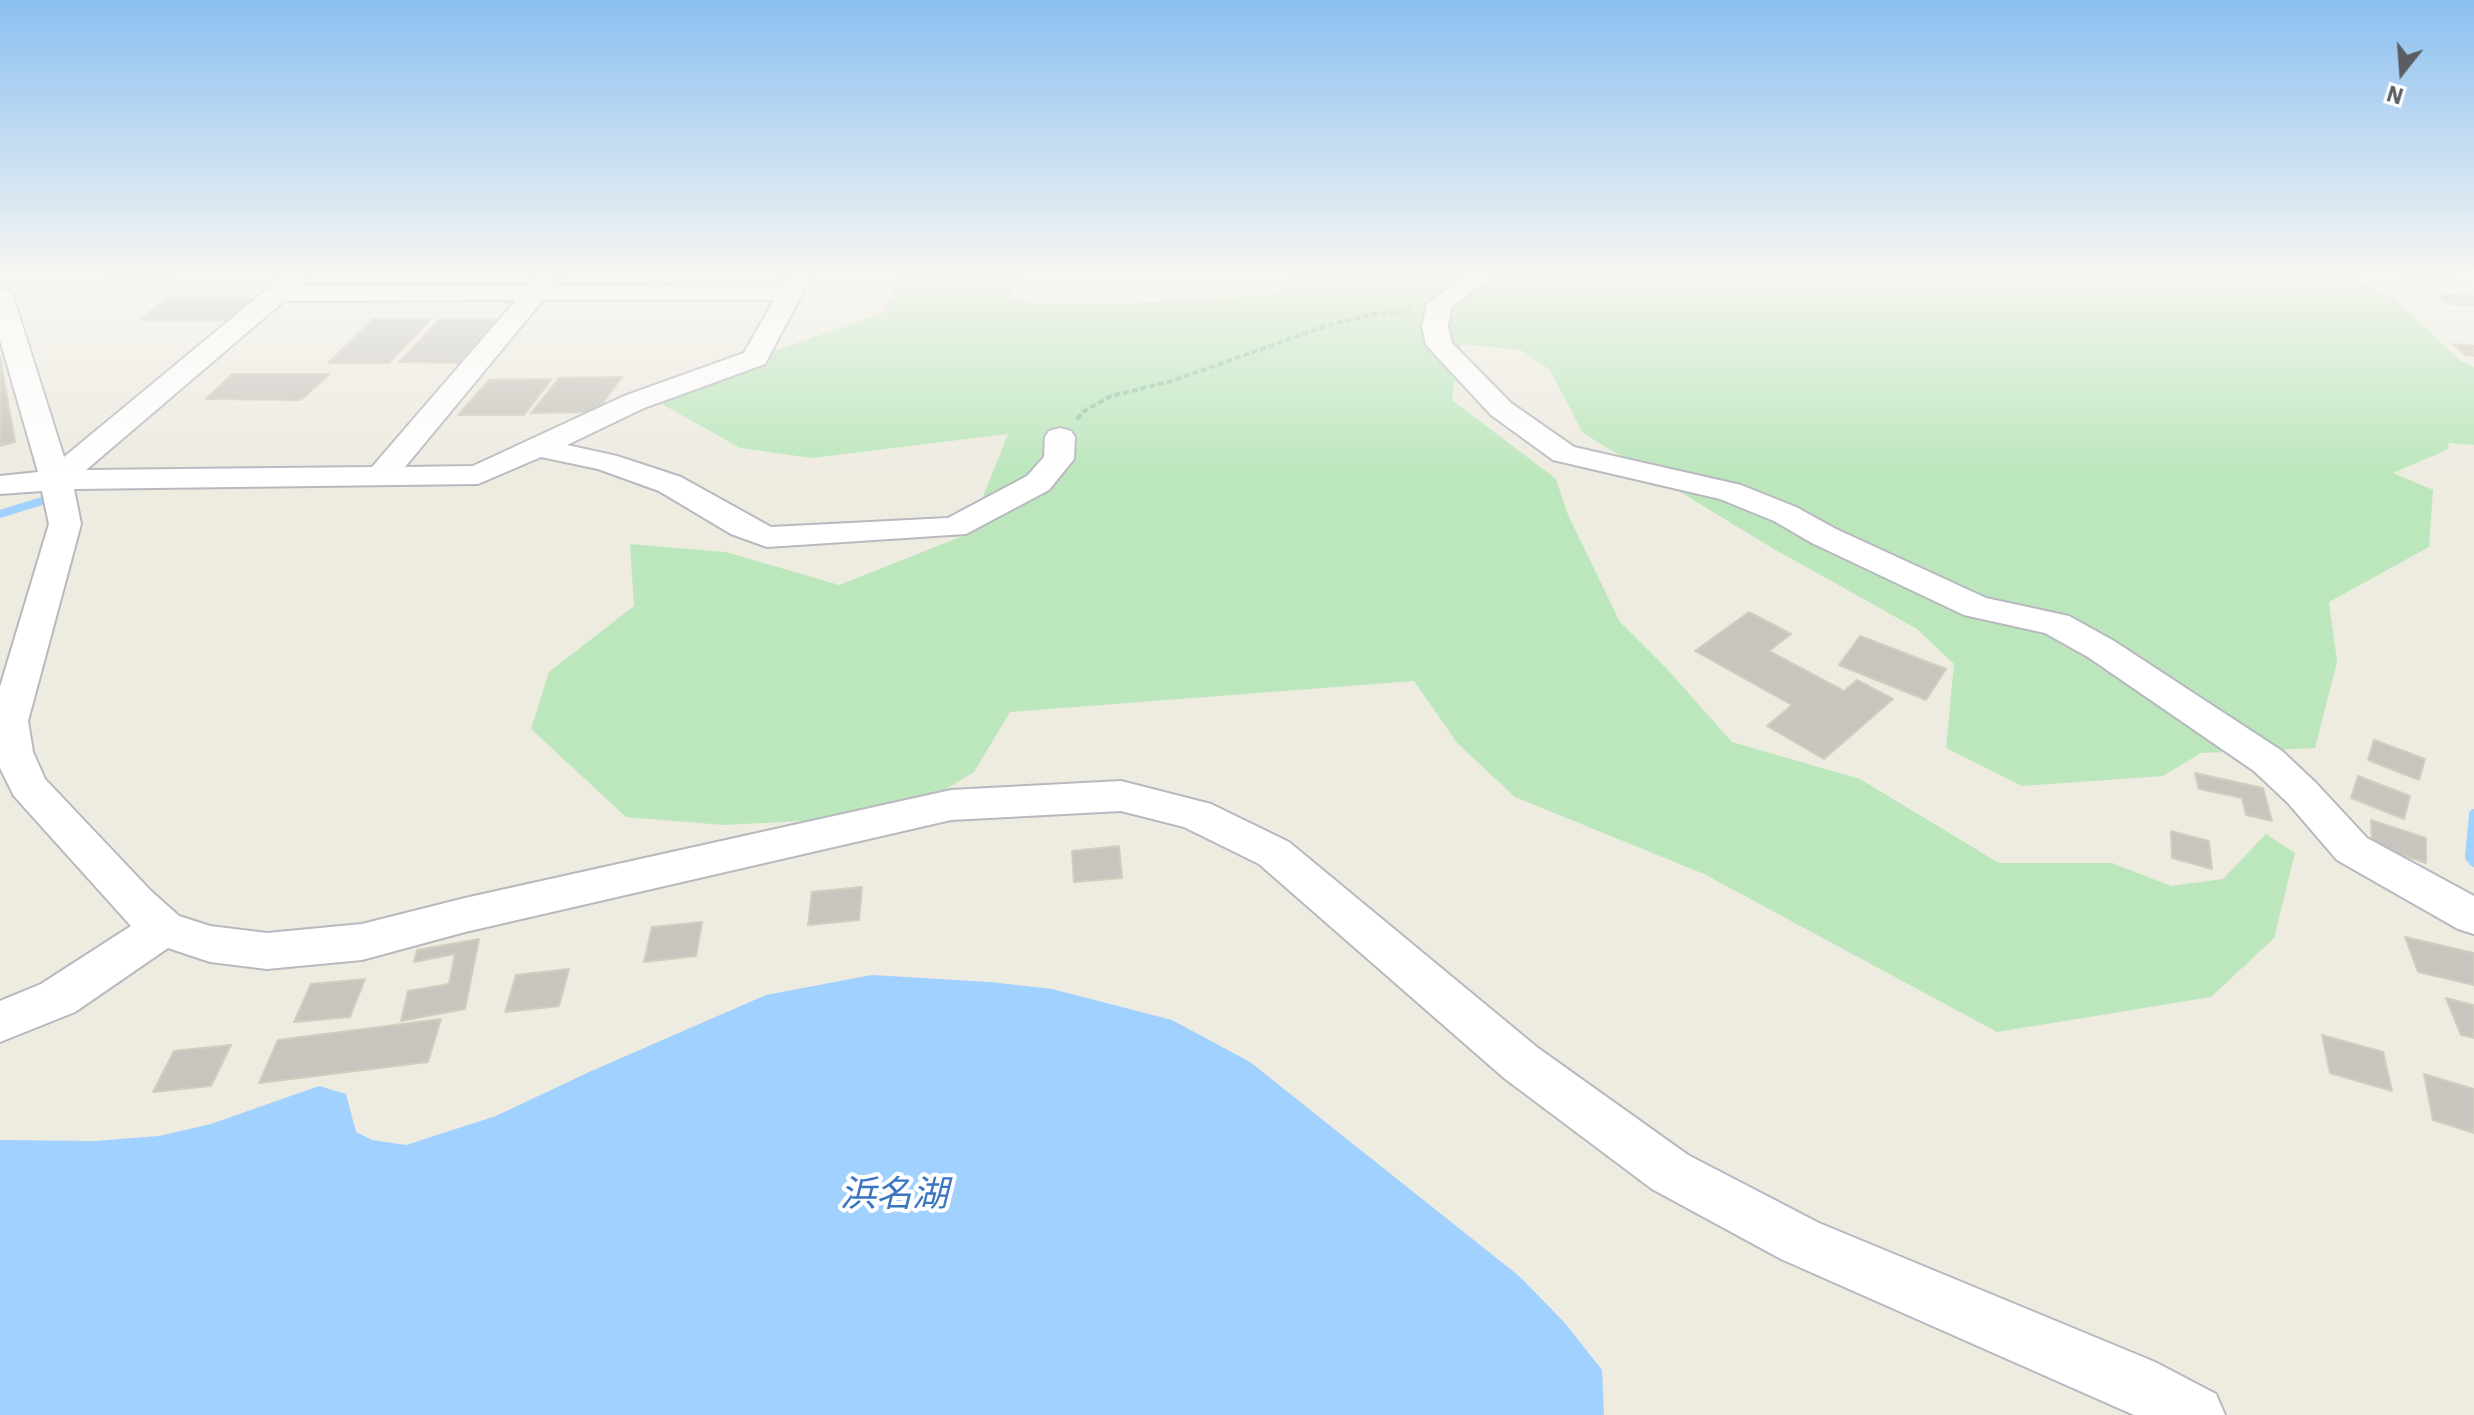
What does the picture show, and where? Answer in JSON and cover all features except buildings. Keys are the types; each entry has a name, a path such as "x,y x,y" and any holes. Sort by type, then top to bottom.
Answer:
{"street":[{"path":"14,341 56,480 65,524 9,721 13,752 28,786 135,903 163,928 210,944 267,951 362,942 465,915 951,805 1121,796 1196,815 1274,853 1521,1063 1670,1172 1800,1241 2134,1383 2195,1415"},
{"path":"56,480 220,341"},
{"path":"381,476 494,341"},
{"path":"0,485 56,480 478,475 634,402 755,358 764,341"},
{"path":"1438,341 1451,360 1501,409 1564,454 1730,492 1785,514 1824,536 1976,607 2056,624 2127,665 2268,761 2302,793 2352,849 2474,917"},
{"path":"536,447 606,462 670,484 742,527 767,537 955,527 1038,483 1059,459 1060,437"},
{"path":"0,1022 58,998 163,928"}],"path":[{"path":"1060,437 1084,411 1111,396 1172,381 1284,341"}],"green space":[{"path":"802,341 2439,341 2459,360 2474,367 2474,445 2448,443 2449,449 2393,473 2433,490 2429,547 2329,602 2337,662 2315,748 2201,753 2163,776 2022,786 1946,748 1954,664 1917,629 1774,549 1583,433 1550,370 1521,350 1461,344 1452,400 1556,479 1568,515 1620,622 1732,742 1860,779 1999,863 2112,863 2171,886 2223,879 2266,834 2295,853 2274,938 2211,997 1997,1032 1704,874 1515,797 1458,744 1414,681 1010,712 974,772 901,816 724,825 626,817 531,729 549,672 634,606 630,544 726,552 839,585 968,534 1008,434 812,458 740,448 662,404 735,365"}],"water":[{"name":"浜名湖","path":"872,975 1052,989 1172,1020 1250,1062 1519,1276 1564,1322 1602,1370 1604,1415 0,1415 0,1140 95,1141 159,1136 211,1124 319,1086 346,1094 356,1132 372,1140 406,1145 496,1116 766,995"}],"waterway":[{"path":"0,514 42,501"},
{"path":"2474,814 2470,857 2474,862"}]}
